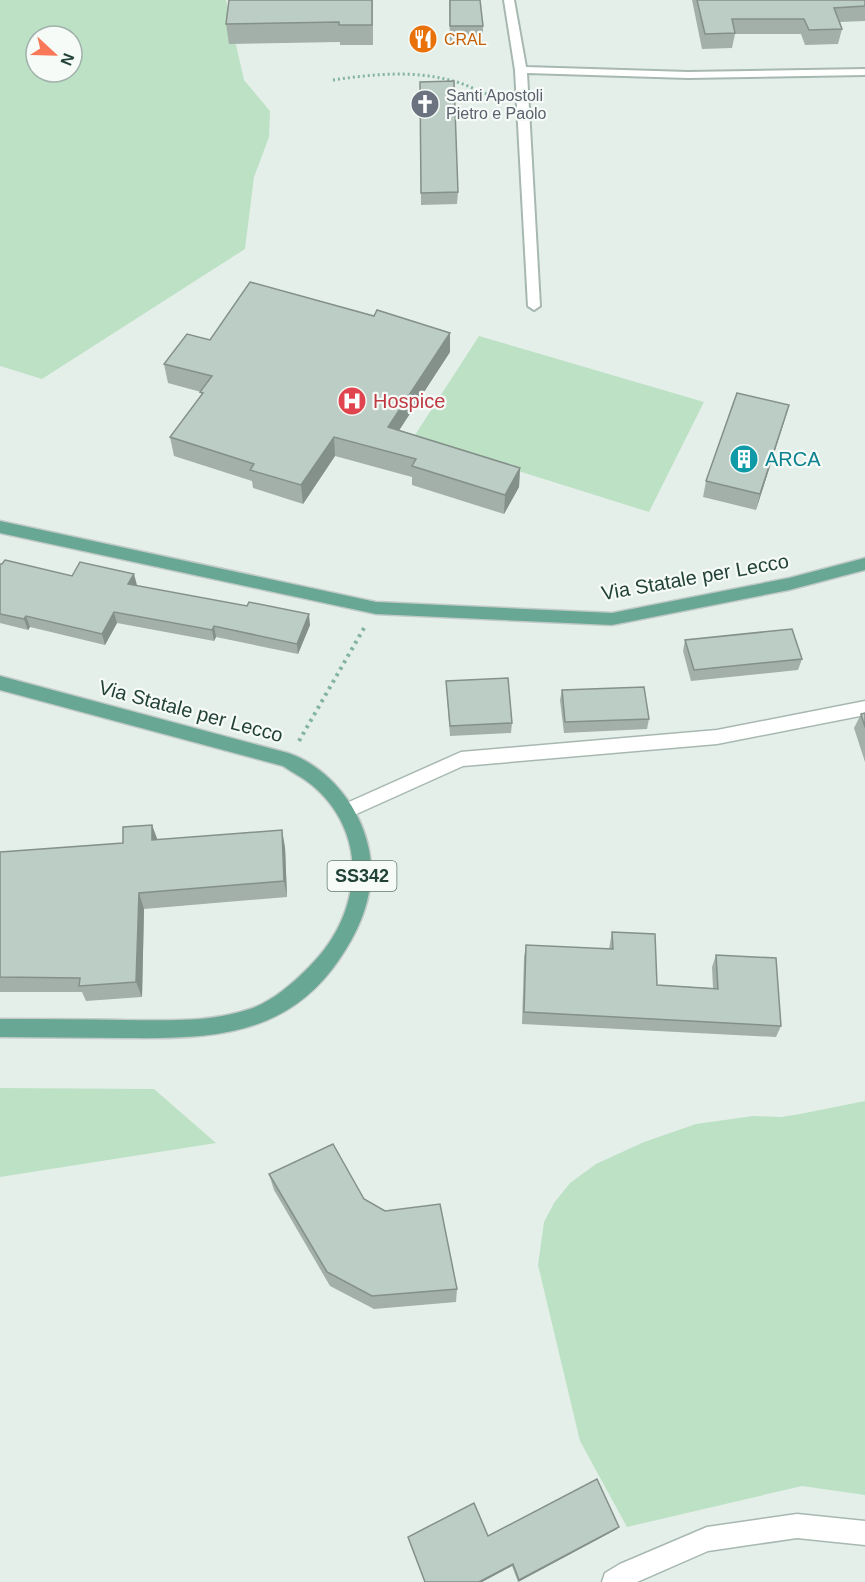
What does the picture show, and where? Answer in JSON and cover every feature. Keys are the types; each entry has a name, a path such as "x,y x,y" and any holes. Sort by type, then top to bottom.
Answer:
{"main road":[{"name":"Via Statale per Lecco","path":"0,527 376,608 612,619 789,584 865,564"},
{"name":"Via Statale per Lecco","path":"0,682 288,760 323,784 346,811 358,839 363,870 357,907 340,946 311,981 287,1002 252,1018 204,1030 0,1028"}],"street":[{"path":"346,811 461,759 717,737 865,708"},
{"path":"614,1582 629,1573 707,1539 797,1526 865,1533"}],"lane":[{"path":"509,0 521,70 534,306"},
{"path":"521,70 688,75 865,72"}],"path":[{"path":"333,80 352,77 422,75 458,83 484,95 505,98 507,81 521,70"},
{"path":"288,760 376,608"}],"green space":[{"path":"0,0 226,0 244,80 270,111 269,137 254,177 245,249 42,379 0,366"},
{"path":"479,336 704,402 649,512 413,438"},
{"path":"0,1088 154,1089 216,1143 0,1177"},
{"path":"865,1101 865,1495 802,1486 627,1527 580,1441 538,1265 544,1222 554,1203 570,1183 596,1164 644,1142 696,1124 753,1116 781,1117"}],"building":[{"path":"229,0 372,0 372,25 339,25 339,22 226,24"},
{"path":"450,0 480,0 483,26 450,26"},
{"path":"697,0 865,0 865,6 834,8 842,29 809,30 804,19 732,19 735,33 705,34"},
{"path":"454,81 458,192 421,193 420,82"},
{"path":"250,282 374,316 377,310 450,333 388,427 520,468 505,495 412,466 416,459 334,437 301,485 250,470 254,464 170,437 203,393 200,392 212,376 164,364 187,334 210,340"},
{"name":"ARCA","path":"737,393 789,405 760,494 706,481"},
{"path":"5,560 72,576 80,562 134,574 128,584 247,606 249,602 309,614 297,644 214,626 212,630 114,612 102,634 26,616 24,619 0,614 0,564"},
{"path":"792,629 802,659 694,670 685,640"},
{"path":"508,678 512,723 450,726 446,681"},
{"path":"644,687 649,719 565,722 562,690"},
{"path":"865,713 865,727 861,714"},
{"path":"152,825 152,840 282,830 284,881 139,893 136,982 79,986 80,978 0,977 0,852 123,843 123,827"},
{"path":"612,932 655,934 657,985 718,989 716,955 776,958 781,1026 524,1012 526,945 613,949"},
{"path":"333,1144 364,1199 385,1211 440,1204 457,1289 372,1296 327,1272 269,1174"},
{"path":"597,1479 619,1527 519,1580 513,1564 479,1582 425,1582 408,1537 474,1503 488,1536"}],"place":[{"name":"CRAL","path":"423,39"},
{"name":"Santi Apostoli Pietro e Paolo","path":"425,104"},
{"name":"Hospice","path":"352,401"},
{"name":"ARCA","path":"744,459"}]}
